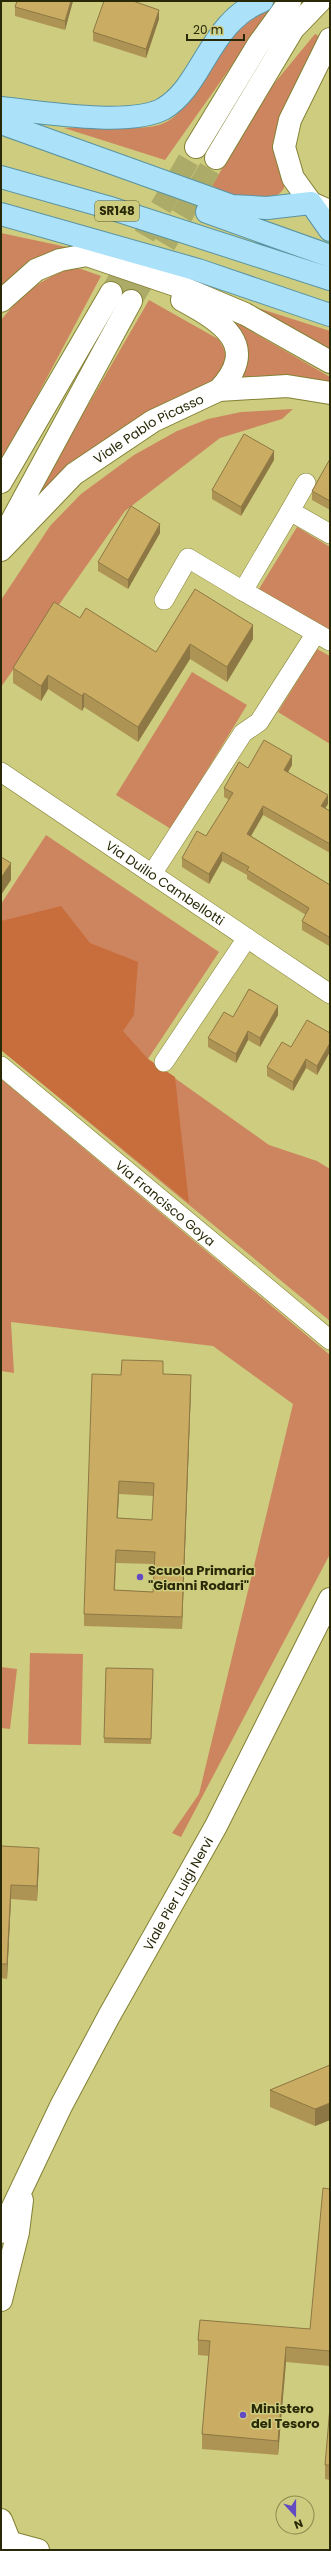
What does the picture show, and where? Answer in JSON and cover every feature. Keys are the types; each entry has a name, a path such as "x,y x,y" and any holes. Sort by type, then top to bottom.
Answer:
{"main road":[{"path":"1,108 118,117 145,115 163,109 176,99 188,86 217,39 237,15 262,1"},
{"path":"1,123 232,206 267,208 320,208 330,230"},
{"path":"1,139 330,256"},
{"name":"SR148","path":"1,177 107,207 232,249 330,279"},
{"path":"1,214 198,270 330,315"},
{"name":"SR148","path":"232,249 330,290"}],"street":[{"path":"196,147 249,58 290,1"},
{"path":"216,158 293,29 320,1"},
{"path":"320,208 293,178 284,147 290,120 330,39"},
{"path":"1,301 36,270 60,260 87,255 110,262 245,314 330,362"},
{"path":"110,262 222,324 234,339 236,357 231,377 219,390"},
{"path":"1,482 111,292"},
{"path":"1,540 131,301"},
{"name":"Viale Pablo Picasso","path":"1,550 74,474 154,421 219,390 287,386 330,393"},
{"path":"243,591 306,483"},
{"path":"290,510 330,534"},
{"path":"152,874 243,733 259,722 323,637 188,558 164,600"},
{"name":"Via Duilio Cambellotti","path":"1,772 330,994"},
{"path":"164,1062 247,938"},
{"name":"Via Francisco Goya","path":"1,1066 330,1340"},
{"name":"Viale Pier Luigi Nervi","path":"1,2232 23,2187 36,2155 105,2023 216,1826 330,1599"},
{"name":"Viale Pier Luigi Nervi","path":"1,2300 18,2232 23,2187"},
{"path":"1,2520 12,2546 38,2550"}],"shaded area":[{"path":"272,9 165,160 64,128 142,127 154,126 167,122 187,103 235,34 246,24"},
{"path":"315,34 322,38 282,132 285,185 283,190 279,194 267,199 254,199 234,196 212,186 263,97"},
{"path":"1,233 90,252 1,296"},
{"path":"68,269 81,269 101,276 1,464 1,320 31,289"},
{"path":"149,300 218,339 226,354 227,364 223,380 21,521"},
{"path":"233,300 330,331 330,357"},
{"path":"221,318 239,324 330,377 330,392 243,380 244,367"},
{"path":"293,409 282,419 220,438 125,511 1,687 1,600 50,526 81,494 134,455 177,431 208,419 241,412"},
{"path":"297,527 330,547 330,632 259,589"},
{"path":"317,649 330,656 330,744 278,712"},
{"path":"192,672 247,705 171,829 116,795"},
{"path":"46,835 219,952 148,1059 269,1145 317,1161 330,1169 330,1321 1,1050 1,904"},
{"path":"61,906 90,943 138,962 134,1015 123,1031 148,1059 175,1077 189,1203 1,1050 1,921"},
{"path":"1,1079 330,1355 330,1554 181,1837 172,1833 199,1794 293,1404 213,1346 11,1322 14,1373 1,1371"},
{"path":"30,1653 83,1654 81,1745 28,1744"},
{"path":"1,1667 17,1669 10,1729 1,1728"}],"building":[{"path":"17,1 71,1 65,21 15,7"},
{"path":"104,1 133,1 159,10 146,49 93,32"},
{"path":"244,434 274,451 241,507 212,490"},
{"path":"330,459 330,501 312,491"},
{"path":"131,506 160,524 128,580 98,562"},
{"path":"195,589 253,625 227,667 190,644 138,727 84,693 82,696 48,675 41,686 13,668 54,602 80,618 86,608 156,652"},
{"path":"264,740 292,756 284,770 328,795 321,806 330,811 330,844 263,806 247,834 330,885 329,937 302,921 309,908 247,870 249,867 222,852 209,874 182,858 197,831 206,836 233,793 224,788 239,762 248,768"},
{"path":"1,857 11,863 1,878"},
{"path":"249,989 278,1006 260,1038 248,1031 236,1054 208,1038 224,1012 233,1017"},
{"path":"307,1020 330,1033 330,1043 317,1066 306,1059 293,1082 267,1067 282,1042 291,1047"},
{"path":"122,1360 163,1361 163,1374 191,1375 182,1617 84,1614 92,1374 121,1375","holes":["119,1481 154,1483 152,1520 117,1518","116,1550 155,1552 153,1592 114,1590"]},
{"path":"106,1668 153,1669 151,1739 104,1738"},
{"path":"1,1846 39,1848 37,1886 11,1885 7,1964 1,1964"},
{"path":"330,2065 330,2103 315,2109 270,2090"},
{"path":"323,2188 330,2189 330,2351 286,2347 278,2441 202,2434 210,2341 198,2340 200,2320 310,2329"},
{"path":"330,2407 330,2465 325,2465"}],"tunnel":[{"path":"111,293 196,147"},
{"path":"131,301 216,158"}],"place":[{"name":"Scuola Primaria \"Gianni Rodari\"","path":"140,1577"},
{"name":"Ministero del Tesoro","path":"243,2415"}]}
